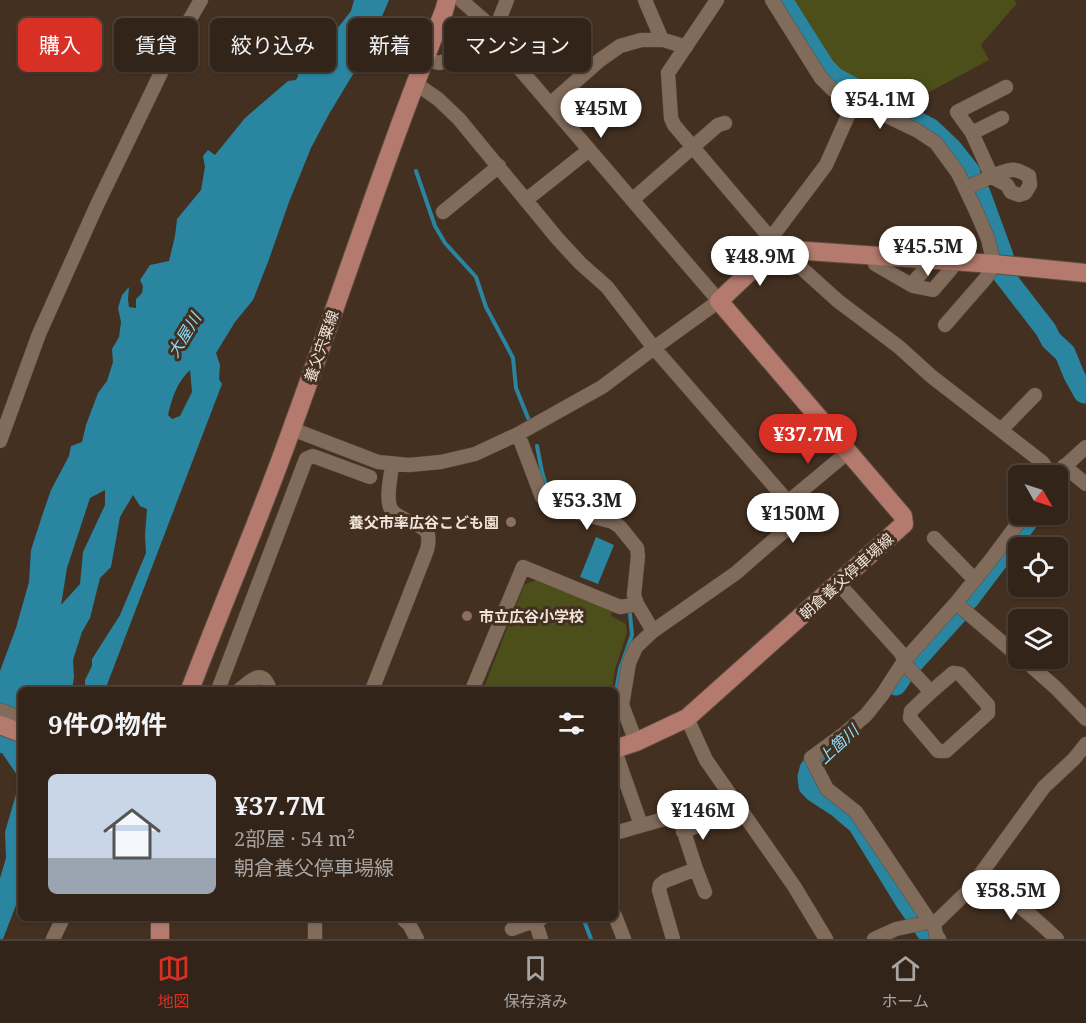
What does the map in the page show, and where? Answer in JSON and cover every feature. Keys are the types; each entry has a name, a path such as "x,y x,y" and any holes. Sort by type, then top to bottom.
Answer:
{"main road":[{"name":"養父宍粟線","path":"432,40 444,11 454,1"},
{"name":"養父宍粟線","path":"196,687 292,429 419,72"},
{"path":"719,301 774,242 794,250 919,264 953,261 1086,273"},
{"name":"朝倉養父停車場線","path":"618,749 687,718 903,524 903,516 719,301"},
{"path":"0,725 18,732"},
{"path":"160,921 160,939"}],"street":[{"path":"0,441 48,313 172,48 201,0"},
{"path":"500,18 507,0"},
{"path":"645,0 662,40"},
{"path":"717,0 668,73 671,118 674,125 774,242 838,301 1046,465"},
{"path":"772,0 821,78 833,90 936,143 958,173 987,239 994,264 986,278 945,325"},
{"path":"454,1 480,18"},
{"path":"550,104 600,60 620,46 641,40 662,40 686,47"},
{"path":"292,429 378,462 392,464 441,462 475,454 518,434 602,387 719,301 523,72"},
{"path":"415,83 438,99 459,119 557,238 607,287 654,348 796,511 793,521 783,532 736,573 654,631 636,647 629,663 622,705 636,742"},
{"path":"965,188 992,177 972,133 957,112 1006,87"},
{"path":"774,242 826,165 855,100"},
{"path":"972,133 1002,118"},
{"path":"632,200 718,125 725,123"},
{"path":"526,200 589,150"},
{"path":"443,213 500,166"},
{"path":"875,264 911,285 933,290 951,269 953,261"},
{"path":"897,278 919,264"},
{"path":"911,285 919,264"},
{"path":"1001,430 1035,395"},
{"path":"518,434 542,497 576,512 613,522 637,548 634,595 654,631"},
{"path":"1065,465 1086,447"},
{"path":"788,502 848,452"},
{"path":"219,687 306,459 313,456 370,477"},
{"path":"373,687 427,550 429,536 425,530 399,517 391,509 389,495 392,464"},
{"path":"1068,477 1086,484"},
{"path":"939,939 926,923 856,812 827,789 811,758 866,715 1017,525"},
{"path":"934,538 975,580"},
{"path":"473,687 523,567 620,607 637,604"},
{"path":"838,583 901,653 907,665 931,692"},
{"path":"956,603 1008,647"},
{"path":"1034,669 1086,719"},
{"path":"953,673 960,674 988,705 988,713 946,751 938,751 910,718 911,711 931,692 953,673"},
{"path":"242,687 251,679 261,678 267,681 269,687"},
{"path":"0,710 18,717"},
{"path":"687,718 706,760 794,886 826,939"},
{"path":"874,939 897,929 926,923 969,890 1044,787 1074,759 1086,744"},
{"path":"618,759 641,825"},
{"path":"683,832 740,807"},
{"path":"618,832 670,817 676,818 681,823 705,892"},
{"path":"673,939 659,890 660,885 696,869"},
{"path":"969,890 984,890 1011,900 1057,939"},
{"path":"53,939 62,921"},
{"path":"405,921 417,939"},
{"path":"512,930 535,921"},
{"path":"538,921 541,939"},
{"path":"617,921 624,939"},
{"path":"315,923 315,939"}],"shaded area":[{"path":"793,0 1014,0 1017,3 981,45 989,60 905,105 847,75 833,65"},
{"path":"538,579 612,612 611,616 626,624 627,633 615,669 612,687 484,687 524,585"}],"water":[{"name":"大屋川","path":"354,0 389,0 381,18 348,18 348,72 354,72 311,148 253,300 235,322 216,353 220,365 219,379 222,384 106,687 85,687 85,680 92,666 92,659 120,615 146,553 147,509 140,506 133,495 120,517 111,567 100,578 90,618 82,632 73,660 72,687 18,687 18,780 0,753 0,671 16,628 29,582 31,550 51,490 69,456 71,446 82,442 98,393 107,381 113,362 112,349 119,337 121,322 118,308 122,295 129,287 129,307 136,308 136,299 142,293 143,286 140,280 150,265 169,261 177,219 201,190 205,167 203,156 208,150 215,155 245,118 288,81 296,80 297,72 336,72 336,30 351,11","holes":["190,370 192,392 180,416 172,419 168,415 178,385","105,490 105,505 83,552 80,584 61,605 67,568 90,498"]},
{"path":"596,537 614,545 598,584 580,577"},
{"path":"18,787 18,900 3,939 0,939 0,878 6,858 5,832"}],"waterway":[{"name":"上箇川","path":"782,0 825,68 835,78 931,129 951,148 970,172"},
{"path":"416,171 435,226 445,243 476,277 486,307 513,358 516,388 528,418"},
{"name":"上箇川","path":"980,193 1003,256"},
{"name":"上箇川","path":"1002,273 1046,330 1051,340 1065,353 1084,393"},
{"path":"537,446 548,492"},
{"name":"上箇川","path":"968,600 1025,525"},
{"name":"上箇川","path":"896,685 958,613"},
{"path":"617,687 620,669 632,635 630,614"},
{"name":"上箇川","path":"829,751 810,769 809,786 858,824 906,902 932,939"},
{"path":"584,921 591,939"}],"place":[{"name":"養父市率広谷こども園","path":"511,522"},
{"name":"市立広谷小学校","path":"467,616"}]}
